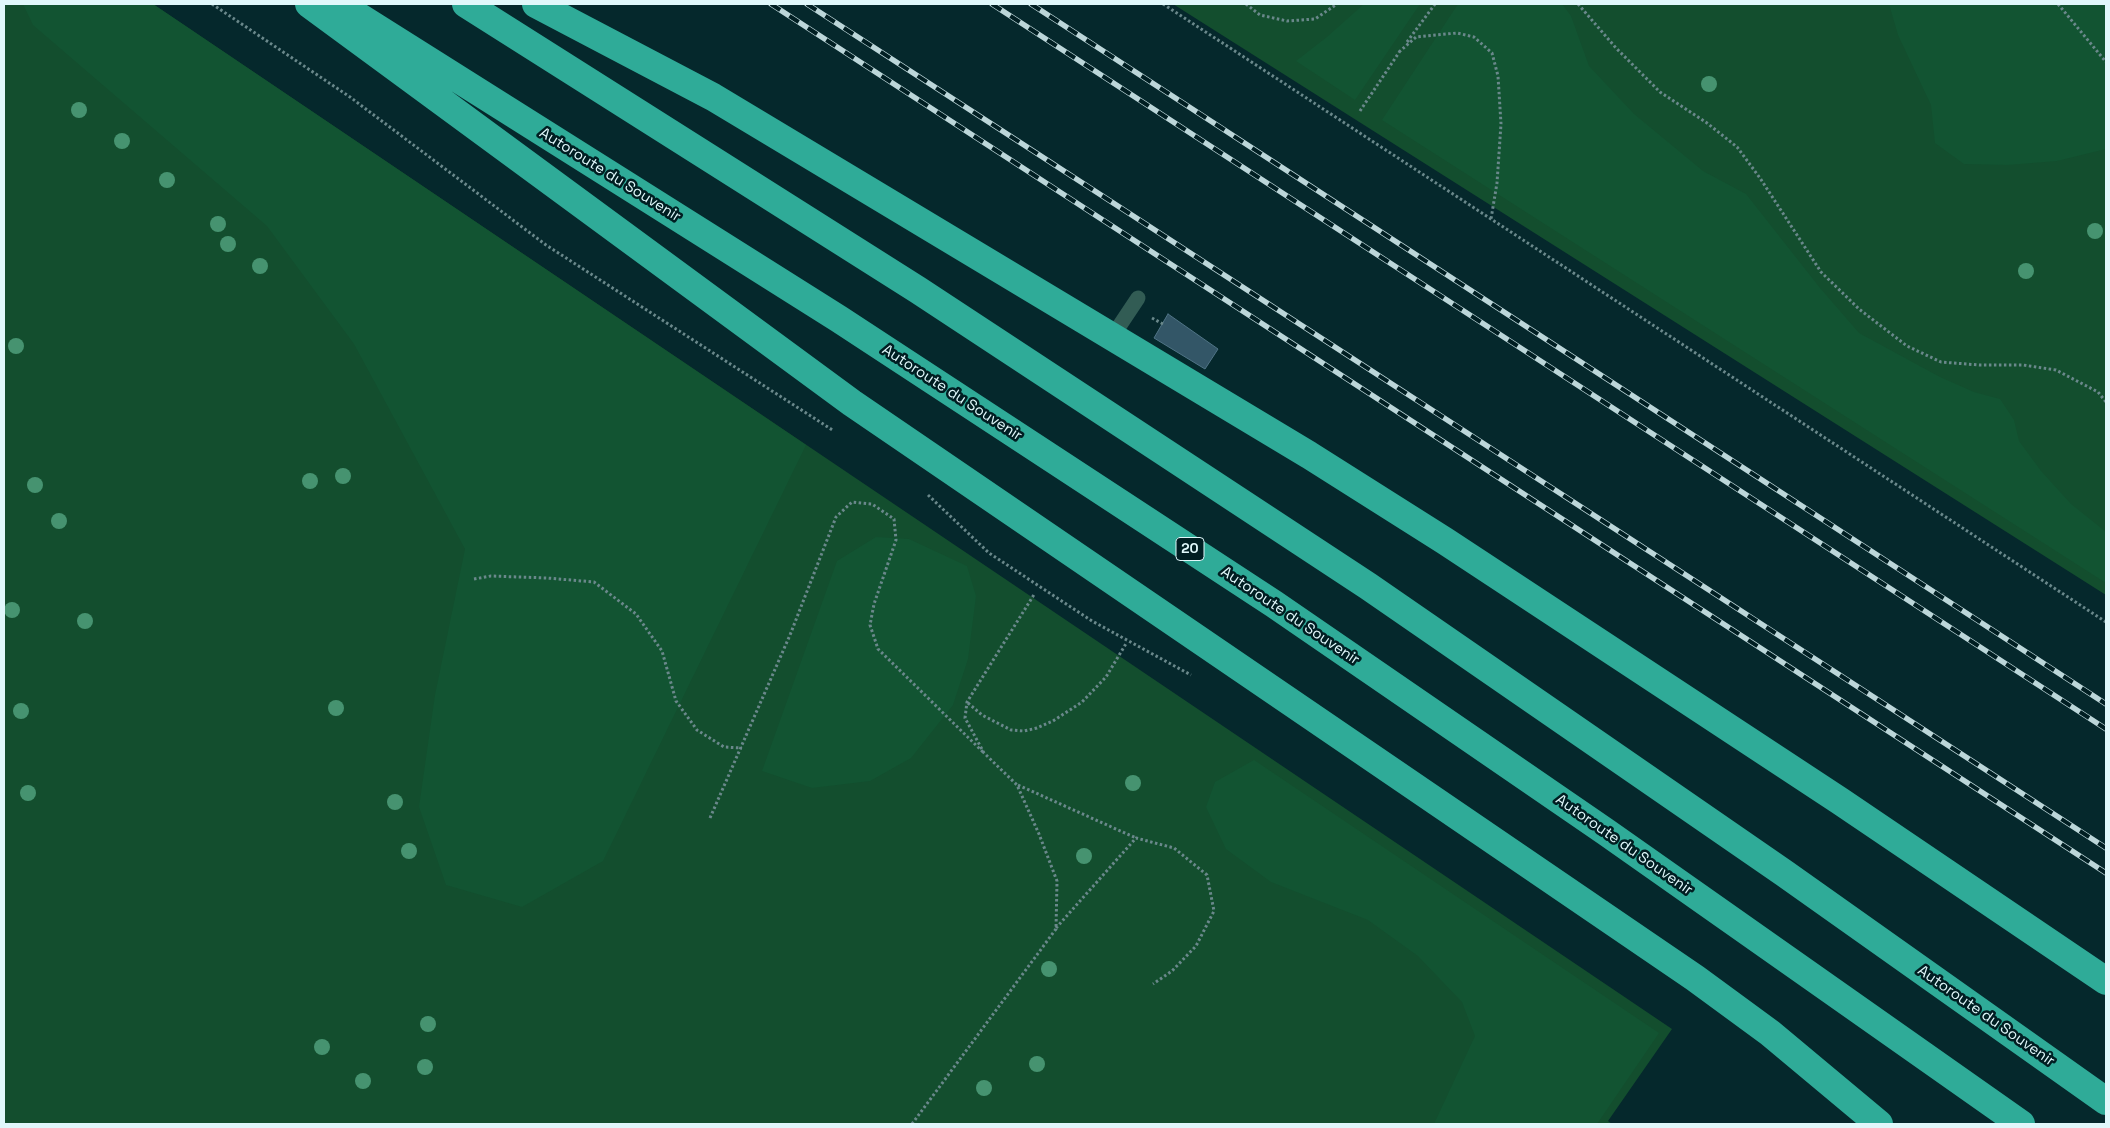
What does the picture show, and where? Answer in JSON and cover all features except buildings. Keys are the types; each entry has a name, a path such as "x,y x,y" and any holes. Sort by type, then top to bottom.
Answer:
{"highway":[{"path":"309,4 852,403 1696,978 1770,1033 1879,1124"},
{"name":"Autoroute du Souvenir","path":"339,4 839,319 1266,599 1614,838 2021,1124"},
{"name":"Autoroute du Souvenir","path":"466,4 918,290 1368,586 1784,873 2106,1101"},
{"path":"536,4 713,97 1301,450 1446,541 1840,801 2106,982"}],"lane":[{"path":"1112,337 1138,298"}],"path":[{"path":"212,4 343,92 546,245 842,437"},
{"path":"1163,4 2106,622"},
{"path":"1246,4 1260,15 1287,21 1315,19 1337,4"},
{"path":"1360,111 1434,4"},
{"path":"1578,4 1616,48 1660,92 1707,123 1737,147 1760,178 1821,272 1859,309 1907,346 1941,362 1979,365 2023,364 2056,370 2098,392 2106,402"},
{"path":"2058,4 2106,62"},
{"path":"1399,52 1416,37 1457,33 1474,36 1492,52 1498,76 1501,124 1497,183 1491,219"},
{"path":"921,489 946,510 989,552 1092,621 1127,642 1106,677 1082,702 1053,721 1037,728 1024,731 1011,730 982,715 967,702"},
{"path":"710,818 790,635 836,516 852,502 872,504 894,518 896,540 874,604 870,625 878,649 1017,785 1136,838 1174,848 1207,875 1214,911 1196,946 1172,970 1152,984"},
{"path":"474,579 491,576 594,582 636,614 662,651 676,701 697,730 724,747 742,748"},
{"path":"984,753 965,718 967,702 1035,593"},
{"path":"1017,785 1058,881 1056,928"},
{"path":"912,1124 1056,928 1136,838"}],"green space":[{"path":"4,4 153,4 1672,1029 1608,1121 1612,1124 4,1124"},
{"path":"23,4 153,4 806,445 603,861 522,907 446,885 419,807 435,695 465,549 354,344 267,226 33,25"},
{"path":"1173,4 2106,4 2106,595"},
{"path":"1364,4 1420,4 1355,100 1296,61 1327,37"},
{"path":"1458,4 1562,4 1571,16 1589,66 1634,114 1703,171 1746,194 1820,288 1859,333 1940,377 1974,392 2000,399 2014,420 2019,441 2041,471 2071,504 2106,532 2106,583 1382,120"},
{"path":"1889,4 2106,4 2106,149 2057,161 2008,165 1964,164 1935,143 1931,105 1898,35"},
{"path":"876,537 909,539 967,566 976,596 968,659 953,705 911,758 870,781 812,788 762,771 837,561"},
{"path":"1254,760 1659,1033 1597,1124 1434,1124 1475,1036 1462,1002 1418,956 1368,920 1271,882 1226,849 1206,807 1215,782"}],"railway":[{"path":"771,4 2106,873"},
{"path":"807,4 2106,848"},
{"path":"992,4 2106,729"},
{"path":"1031,4 2106,704"}]}
